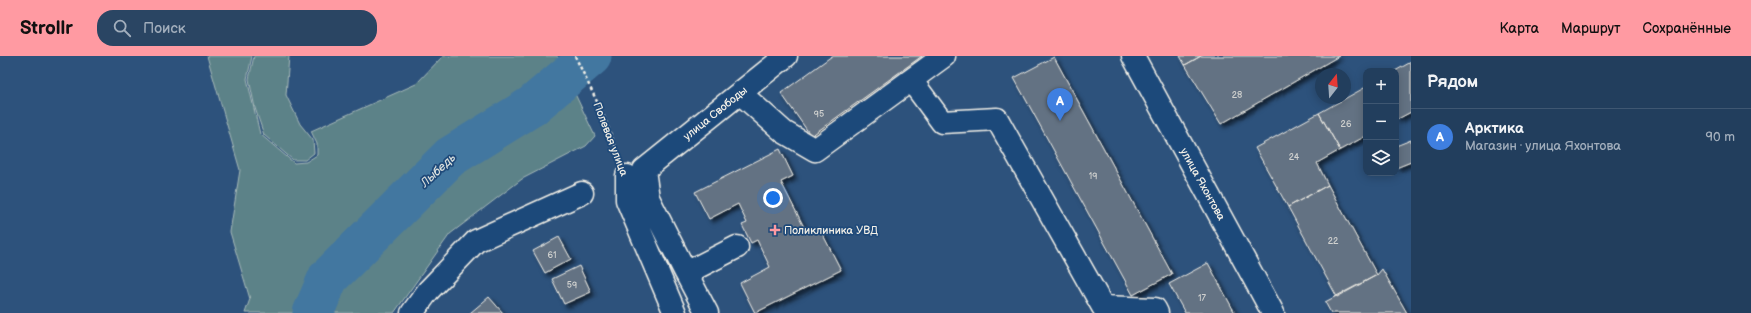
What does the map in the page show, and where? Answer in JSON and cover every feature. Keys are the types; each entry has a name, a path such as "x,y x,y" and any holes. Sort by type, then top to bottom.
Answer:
{"street":[{"name":"улица Свободы","path":"635,173 786,56"},
{"path":"740,93 784,132 815,150 944,56"},
{"name":"улица Яхонтова","path":"1133,56 1273,313"},
{"path":"911,80 942,122 997,119 1103,307 1155,310 1157,313"},
{"path":"635,173 706,313"},
{"name":"Полевая улица","path":"635,173 627,200 675,313"},
{"path":"412,313 428,291 476,241 582,193"},
{"path":"686,274 737,247"}],"path":[{"name":"Полевая улица","path":"575,56 602,112 635,173"}],"green space":[{"path":"207,56 252,56 247,79 260,134 294,163 306,162 317,155 317,144 311,131 416,84 443,56 557,56 595,136 586,146 522,179 450,234 394,313 245,313 250,299 230,232 240,170"},
{"path":"254,56 289,56 286,95 300,124 313,140 314,153 305,160 293,160 264,135 255,108 249,79"}],"building":[{"path":"832,56 922,56 811,136 781,93"},
{"path":"1180,56 1201,56 1185,65"},
{"path":"1201,56 1339,56 1318,68 1315,68 1315,70 1221,124 1185,65"},
{"path":"1054,57 1172,274 1133,295 1014,78"},
{"path":"1411,62 1411,112 1399,118 1399,104 1399,69"},
{"path":"1363,89 1363,138 1340,150 1319,113 1335,104 1351,104 1351,95"},
{"path":"1319,113 1340,150 1317,163 1328,185 1288,207 1255,148"},
{"path":"1411,140 1411,162 1399,167 1399,145"},
{"name":"Поликлиника УВД","path":"780,149 793,176 781,182 807,233 819,227 841,270 755,313 740,283 770,267 757,240 751,243 742,225 747,223 738,204 709,219 695,192"},
{"path":"1328,185 1377,275 1337,297 1288,207"},
{"path":"559,237 571,259 545,273 533,251"},
{"path":"1208,263 1235,313 1185,313 1169,284"},
{"path":"579,266 591,292 564,304 552,279"},
{"path":"1382,269 1407,313 1331,313 1325,302 1377,275"},
{"path":"489,297 503,313 470,313"}],"waterway":[{"name":"Лыбедь","path":"313,313 328,278 450,157 532,106 591,56"}],"place":[{"name":"Арктика","path":"1060,121"},
{"name":"Поликлиника УВД","path":"775,230"}]}
